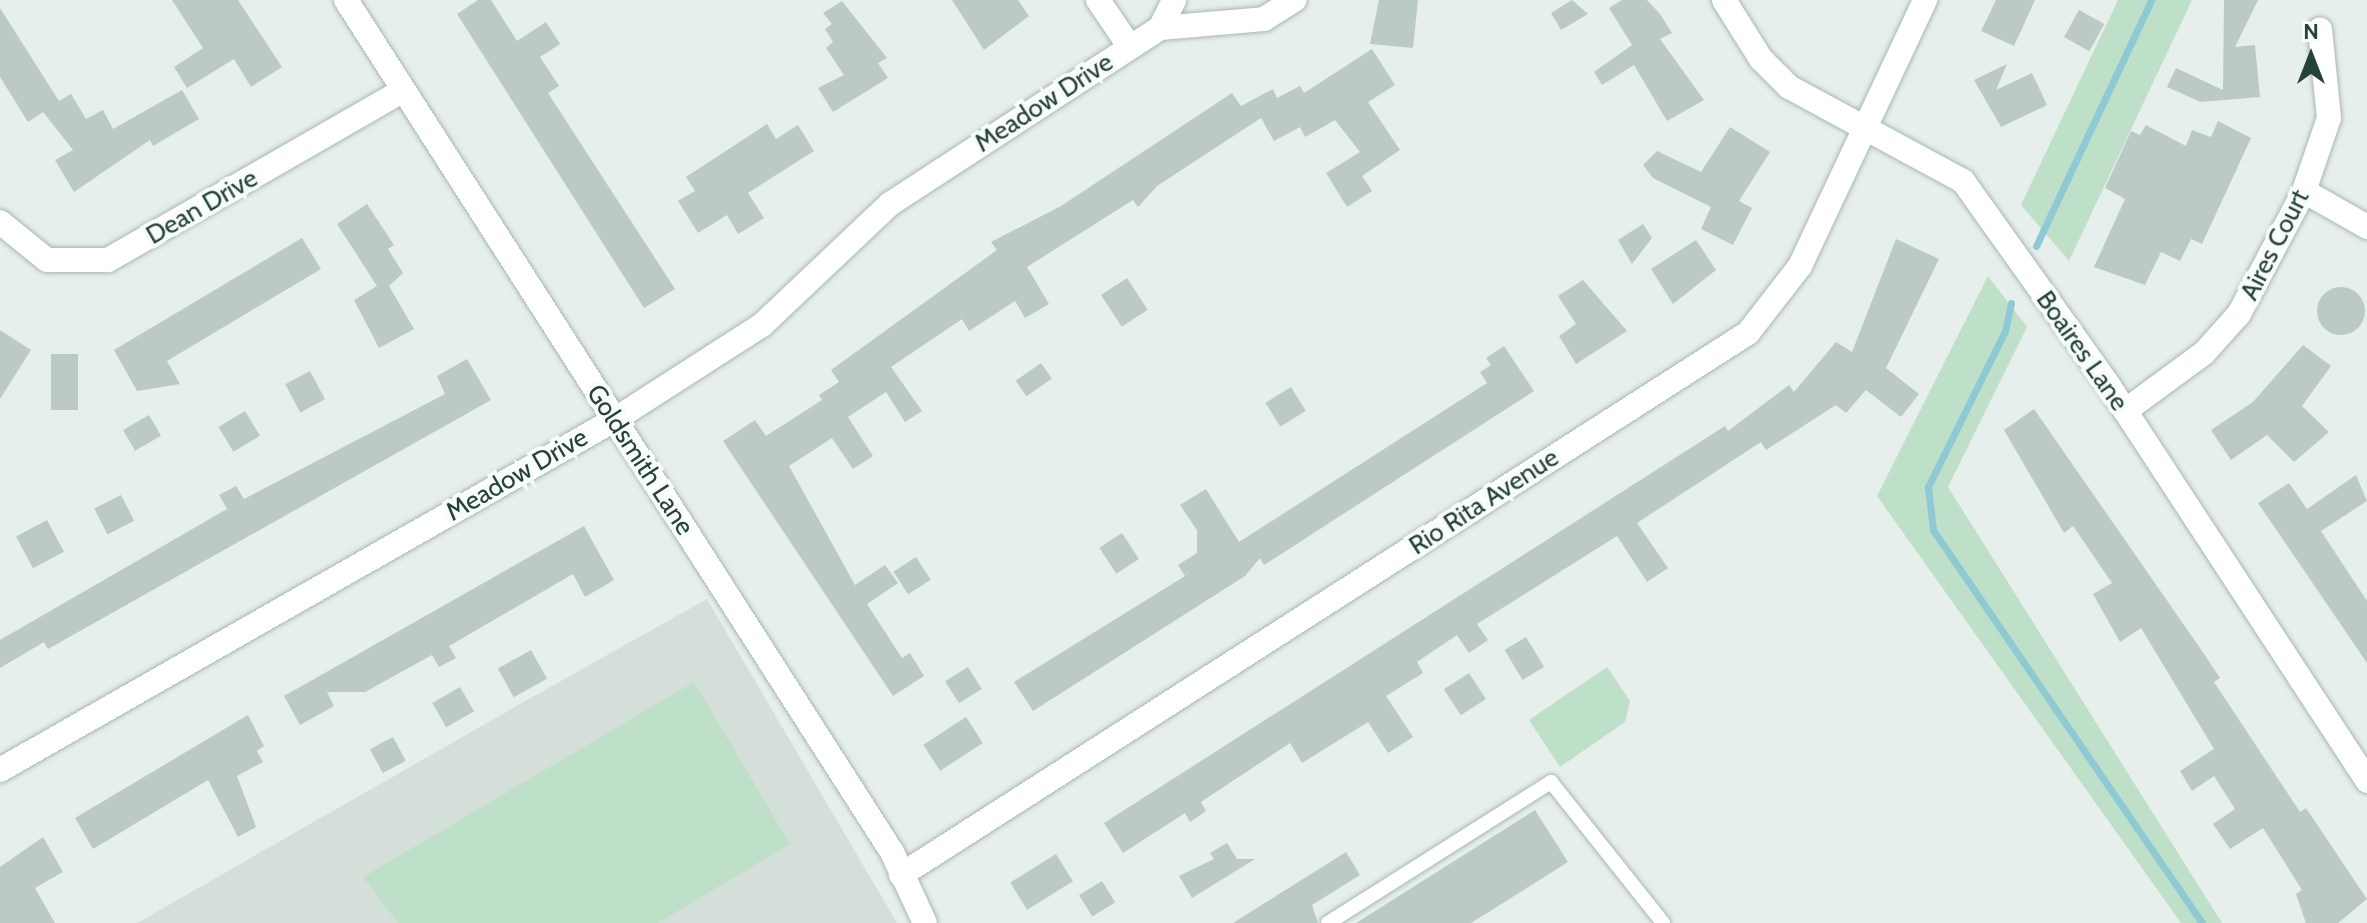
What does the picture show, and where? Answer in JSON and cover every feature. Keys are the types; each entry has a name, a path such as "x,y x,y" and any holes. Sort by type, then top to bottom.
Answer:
{"street":[{"name":"Goldsmith Lane","path":"346,0 901,875 925,923"},
{"path":"1098,0 1130,47"},
{"path":"1160,28 1174,0"},
{"name":"Meadow Drive","path":"0,770 614,420 762,325 890,204 1160,28 1264,19 1294,0"},
{"name":"Boaires Lane","path":"1724,0 1772,72 1963,181 2125,411 2367,781"},
{"name":"Rio Rita Avenue","path":"901,875 1748,333 1786,290 1925,0"},
{"name":"Aires Court","path":"2125,411 2204,353 2239,314 2304,191 2329,118 2320,29"},
{"name":"Dean Drive","path":"0,222 47,260 108,260 402,91"},
{"path":"2304,191 2367,227"}],"lane":[{"path":"1328,923 1551,782 1663,923"}],"shaded area":[{"path":"707,599 897,923 137,923 527,700"}],"green space":[{"path":"2118,0 2192,0 2069,261 2021,205"},
{"path":"1988,276 2027,327 1948,487 2222,923 2181,923 1877,496"},
{"path":"1607,667 1630,701 1625,722 1560,767 1529,720"},
{"path":"694,682 790,844 658,923 398,923 363,877"}],"building":[{"path":"172,0 238,0 282,67 251,87 234,59 187,88 174,67 203,48"},
{"path":"478,0 491,0 517,41 546,22 560,44 540,57 559,86 548,93 675,289 644,308 457,14"},
{"path":"952,0 1018,0 1029,16 984,50"},
{"path":"1379,0 1418,0 1413,48 1370,44"},
{"path":"1572,0 1588,14 1561,30 1551,13"},
{"path":"1622,0 1647,0 1660,14 1672,33 1660,39 1704,100 1667,121 1634,65 1602,85 1594,72 1632,45 1609,8"},
{"path":"1996,0 2035,0 2014,46 1981,31"},
{"path":"2224,0 2258,0 2235,47 2255,45 2260,97 2201,102 2167,87 2176,68 2223,90"},
{"path":"842,1 887,58 878,63 888,78 833,112 818,88 844,75 826,48 833,42 825,29 832,24 823,13"},
{"path":"0,8 59,101 71,94 86,119 103,110 113,129 182,90 199,119 153,146 150,140 74,192 55,160 73,150 43,112 28,122 0,77"},
{"path":"2079,10 2104,24 2089,51 2064,37"},
{"path":"1372,49 1395,85 1368,102 1400,150 1362,176 1372,191 1347,207 1326,173 1360,152 1335,120 1305,137 1300,127 1274,141 1261,118 1157,186 1138,207 1133,200 1027,267 1049,304 1025,318 1015,301 969,331 962,319 891,367 922,411 905,422 886,392 848,417 873,456 853,469 832,438 789,466 855,585 885,565 898,583 867,604 902,658 910,653 924,676 893,696 723,441 755,420 766,436 822,400 819,395 839,382 831,370 997,250 991,242 1061,206 1232,93 1241,106 1273,89 1277,98 1300,86 1304,93"},
{"path":"2007,64 1996,90 2032,73 2047,105 2001,127 1974,80"},
{"path":"2218,121 2251,138 2202,244 2191,239 2180,261 2161,252 2145,285 2094,267 2125,199 2105,188 2131,131 2140,135 2146,125 2186,146 2192,130 2211,137"},
{"path":"767,124 776,139 798,125 814,151 748,193 764,218 738,234 727,215 698,233 678,201 695,191 686,177"},
{"path":"1730,127 1770,152 1739,201 1752,208 1733,245 1701,229 1711,207 1653,178 1643,165 1657,151 1701,172"},
{"path":"367,204 394,245 388,249 403,273 389,286 414,329 379,348 354,300 377,286 337,224"},
{"path":"1643,224 1652,238 1632,264 1618,240"},
{"path":"302,238 321,269 167,361 180,384 137,391 114,350"},
{"path":"1896,239 1939,259 1886,368 1919,394 1901,417 1866,390 1846,413 1836,405 1766,450 1761,442 1637,523 1668,568 1647,582 1617,536 1477,624 1488,640 1469,653 1457,635 1417,662 1423,673 1386,696 1413,737 1388,753 1368,722 1302,763 1290,743 1201,802 1206,811 1190,822 1185,813 1123,853 1104,823 1725,426 1728,431 1789,385 1794,392 1836,342 1852,352"},
{"path":"1696,240 1716,270 1673,304 1651,269"},
{"path":"1127,278 1148,310 1122,327 1101,295"},
{"path":"1583,280 1627,331 1576,364 1559,336 1576,324 1558,296"},
{"path":"2341,287 2358,294 2365,311 2358,328 2341,335 2324,328 2317,311 2324,294"},
{"path":"0,330 31,350 0,399"},
{"path":"2303,345 2331,366 2302,406 2329,432 2294,462 2267,435 2231,460 2211,430 2253,402"},
{"path":"1504,346 1534,391 1264,565 1260,558 1245,576 1033,711 1014,682 1185,576 1178,565 1197,553 1197,530 1180,505 1206,489 1239,542 1487,383 1480,372 1491,365 1486,358"},
{"path":"51,354 78,354 78,410 51,410"},
{"path":"467,359 491,400 48,649 44,642 0,668 0,640 227,509 219,495 236,486 244,499 445,394 437,376"},
{"path":"1041,363 1052,379 1027,396 1016,381"},
{"path":"310,371 325,399 300,412 285,384"},
{"path":"1291,387 1306,411 1280,427 1266,403"},
{"path":"2034,409 2220,678 2214,682 2300,812 2306,808 2367,899 2338,923 2306,923 2296,894 2302,890 2263,828 2230,849 2213,824 2235,809 2214,776 2192,791 2180,771 2214,749 2141,628 2120,642 2093,594 2112,583 2073,526 2064,533 2004,430"},
{"path":"245,411 260,436 233,452 218,427"},
{"path":"149,415 161,436 135,451 123,430"},
{"path":"2356,475 2367,501 2321,531 2367,601 2367,663 2258,503 2289,483 2307,509"},
{"path":"121,495 134,521 107,534 94,509"},
{"path":"47,520 64,552 33,568 16,536"},
{"path":"584,526 614,580 585,597 573,574 449,646 456,658 439,667 432,655 365,692 327,692 334,706 300,725 284,696"},
{"path":"1122,533 1139,559 1116,574 1099,548"},
{"path":"916,557 931,580 908,594 893,572"},
{"path":"1526,637 1544,667 1523,680 1505,650"},
{"path":"531,650 547,679 514,697 498,668"},
{"path":"968,667 982,689 959,703 945,681"},
{"path":"1469,673 1486,699 1461,715 1444,689"},
{"path":"460,687 474,711 446,727 432,703"},
{"path":"248,715 264,746 257,751 263,762 237,776 256,827 238,837 208,780 93,849 75,818"},
{"path":"966,717 983,743 940,771 923,745"},
{"path":"393,737 406,761 383,773 370,749"},
{"path":"1535,810 1568,862 1471,923 1356,923"},
{"path":"43,837 63,872 35,888 55,923 0,923 0,867"},
{"path":"1227,843 1237,859 1255,859 1192,898 1179,876 1214,859 1210,853"},
{"path":"1346,852 1360,875 1312,905 1318,923 1233,923"},
{"path":"1056,854 1073,881 1027,910 1010,883"},
{"path":"1102,881 1115,902 1092,917 1079,895"}],"waterway":[{"path":"2036,246 2151,0"},
{"path":"2011,303 2005,331 1928,487 1933,530 2202,923"}]}
